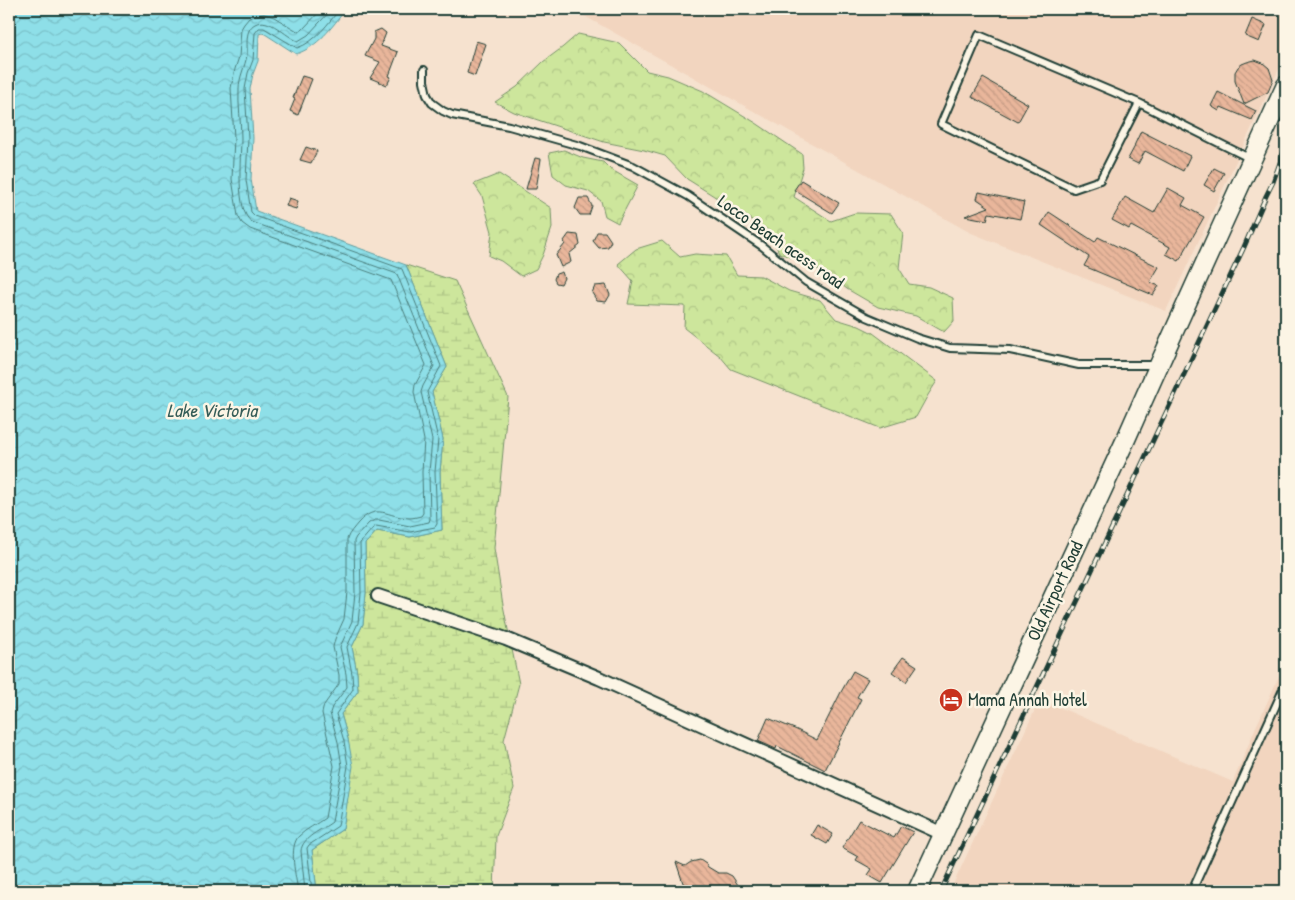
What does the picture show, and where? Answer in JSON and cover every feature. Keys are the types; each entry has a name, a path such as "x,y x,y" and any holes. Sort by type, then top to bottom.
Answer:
{"main road":[{"name":"Old Airport Road","path":"917,891 1126,439 1286,85"}],"street":[{"path":"378,596 506,639 598,678 943,834"}],"lane":[{"path":"1139,103 1100,180 1074,189 941,124 979,35 1139,103 1252,160"},
{"name":"Locco Beach acess road","path":"424,70 426,95 432,103 443,111 452,115 509,126 580,146 633,166 688,196 754,240 806,282 867,316 917,338 950,348 1010,350 1080,365 1158,365"},
{"path":"1192,891 1286,683"}],"shaded area":[{"path":"572,9 1286,9 1286,54 1166,311 969,232"},
{"path":"1286,661 1286,891 950,891 1040,699 1233,782"}],"green space":[{"path":"578,34 619,43 647,71 668,76 703,91 802,154 803,168 794,197 831,221 855,213 891,214 903,233 899,268 909,284 929,287 953,298 954,321 944,332 916,316 878,307 805,262 779,253 771,232 687,179 665,156 604,142 514,112 495,102 517,87 543,62"},
{"path":"564,150 583,158 603,162 610,169 638,185 618,223 605,216 601,201 588,191 566,185 553,175 549,153"},
{"path":"499,174 551,208 552,228 543,255 536,269 521,276 501,261 489,256 492,232 482,196 474,184"},
{"path":"662,241 680,257 695,254 726,256 737,275 761,276 789,291 820,300 836,319 859,326 873,333 937,381 916,417 880,428 731,369 720,356 684,328 685,306 628,304 633,281 618,264 636,249"},
{"path":"406,265 455,281 508,397 494,548 519,684 504,740 514,788 496,836 494,891 317,891 312,850 343,829 347,799 348,739 341,714 358,691 352,647 363,624 366,593 365,544 377,531 410,537 442,530 440,472 443,439 432,392 447,367"}],"water":[{"name":"Lake Victoria","path":"9,9 346,9 318,41 311,47 296,54 265,34 259,34 258,61 250,89 253,138 251,179 256,211 406,265 447,367 432,392 443,439 440,472 442,530 410,537 377,531 365,544 366,593 363,624 352,647 358,691 341,714 353,766 343,829 312,850 317,891 9,891"}],"building":[{"path":"1252,19 1266,25 1259,42 1245,36"},
{"path":"381,29 386,33 381,46 398,52 387,85 370,78 380,62 365,56 374,39 374,32"},
{"path":"476,41 486,44 475,76 467,73"},
{"path":"1255,60 1269,68 1273,80 1268,92 1244,104 1235,81 1235,72 1242,64"},
{"path":"302,76 312,79 298,115 290,111"},
{"path":"983,78 1028,104 1018,122 972,97"},
{"path":"1218,92 1256,111 1252,120 1221,107 1219,111 1211,106"},
{"path":"1141,131 1190,156 1183,171 1145,151 1138,164 1128,159"},
{"path":"306,147 317,151 311,163 300,160"},
{"path":"535,158 541,159 536,189 526,189"},
{"path":"1214,168 1224,173 1214,191 1204,185"},
{"path":"801,180 839,203 832,213 794,190"},
{"path":"1168,188 1186,198 1182,205 1204,217 1179,261 1166,254 1170,247 1131,226 1129,229 1112,220 1125,197 1154,213"},
{"path":"979,192 1024,202 1020,219 989,213 987,220 965,216 989,207 977,199"},
{"path":"289,198 298,201 296,209 286,206"},
{"path":"579,198 588,198 592,206 589,215 580,215 575,208"},
{"path":"1049,212 1095,242 1098,237 1159,267 1150,282 1159,286 1153,295 1084,266 1089,257 1041,225"},
{"path":"597,232 605,232 611,241 608,247 599,248 593,241"},
{"path":"569,234 578,235 580,245 569,254 571,262 561,267 556,255 565,244 564,241"},
{"path":"562,272 564,278 561,284 556,283 554,279 556,274"},
{"path":"606,285 610,295 606,302 597,301 592,293 595,286"},
{"path":"903,657 917,666 906,682 892,672"},
{"path":"853,671 868,679 857,697 861,699 825,770 777,746 776,749 758,741 768,718 817,740"},
{"path":"859,820 894,838 901,826 913,832 882,883 868,875 872,869 856,860 858,857 842,848"},
{"path":"817,825 833,834 827,844 811,835"},
{"path":"700,860 718,873 726,873 732,876 742,891 705,891 692,888 683,883 676,862 685,866"}],"railway":[{"path":"941,891 1244,247 1273,182 1286,146"}],"place":[{"name":"Mama Annah Hotel","path":"951,700"}]}
